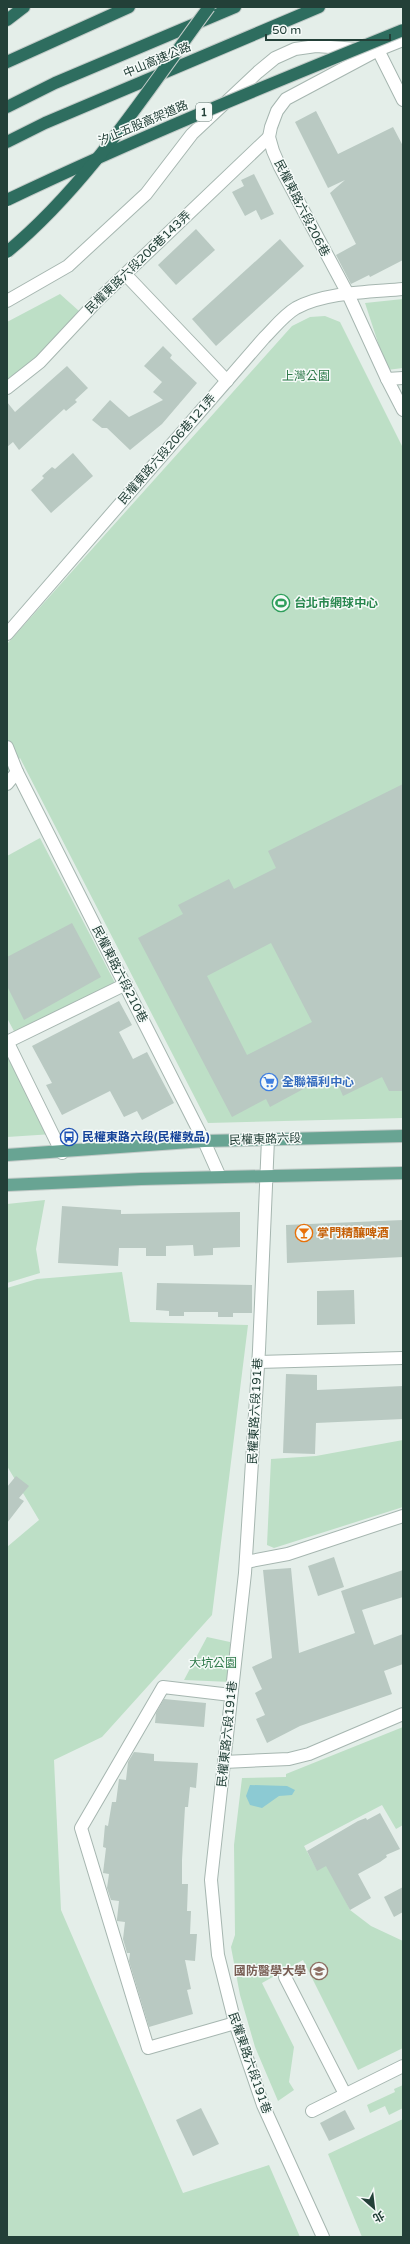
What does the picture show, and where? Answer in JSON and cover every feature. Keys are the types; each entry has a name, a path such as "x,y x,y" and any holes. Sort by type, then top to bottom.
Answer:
{"highway":[{"path":"7,20 24,7"},
{"path":"7,62 129,7"},
{"path":"7,252 38,226 86,173 209,7"},
{"name":"中山高速公路","path":"7,107 55,83 235,7"},
{"name":"中山高速公路","path":"7,142 45,123 318,7"},
{"name":"汐止五股高架道路","path":"7,200 59,175 231,100 403,30"}],"main road":[{"name":"民權東路六段","path":"7,1155 62,1153 204,1141 403,1136"},
{"path":"7,1185 220,1177 403,1173"}],"street":[{"path":"269,137 277,111 286,99 378,50 403,40"},
{"path":"7,301 68,266 146,194 192,134 275,58 295,49 316,46 378,50"},
{"path":"378,50 403,100"},
{"name":"民權東路六段206巷143弄","path":"7,388 40,362 98,300 126,275 269,137"},
{"name":"民權東路六段206巷","path":"269,137 280,168 348,294 403,410"},
{"path":"126,275 227,381"},
{"name":"民權東路六段206巷121弄","path":"7,634 264,338 296,309 314,302 348,294 403,289"},
{"path":"387,379 403,378"},
{"name":"民權東路六段210巷","path":"7,747 17,772 126,984 204,1141 220,1177"},
{"path":"7,784 17,772"},
{"path":"62,1153 7,1042 126,984"},
{"name":"民權東路六段191巷","path":"268,1139 258,1362 246,1562 210,1880 218,1955 235,2023 262,2105 323,2237"},
{"path":"258,1362 403,1358"},
{"path":"246,1562 288,1554 403,1516"},
{"path":"231,1695 163,1687 81,1828 148,2048 235,2023"},
{"path":"224,1762 289,1759 309,1754 403,1714"},
{"path":"285,1977 345,2094"},
{"path":"312,2111 403,2066"}],"green space":[{"path":"60,294 79,311 30,364 7,379 7,322"},
{"path":"403,299 403,368 387,370 365,303"},
{"name":"台北市網球中心","path":"325,316 340,322 403,448 403,1118 208,1123 20,758 7,772 7,644 292,326 310,317"},
{"path":"40,838 115,983 15,1033 7,1018 7,856"},
{"path":"7,1046 53,1134 7,1137"},
{"path":"45,1200 36,1249 40,1273 7,1283 7,1204"},
{"path":"122,1272 130,1322 248,1325 212,1615 102,1737 54,1760 61,1910 183,2193 269,2165 300,2237 7,2237 7,1547 39,1520 7,1466 7,1288 37,1279"},
{"path":"403,1440 403,1507 274,1548 267,1545 271,1459 316,1456"},
{"name":"大坑公園","path":"207,1637 230,1642 231,1682 184,1680"},
{"path":"403,1727 403,1825 396,1829 382,1805 304,1846 317,1870 328,1864 350,1910 371,1926 403,1941 403,2048 358,2070 303,1960 262,1983 294,2047 289,2082 294,2090 278,2101 255,2047 240,1995 231,1947 235,1935 234,1845 242,1778 286,1777 286,1774"},
{"path":"403,2085 403,2108 389,2115 385,2106 370,2113 367,2105 395,2092 394,2089"},
{"path":"403,2119 403,2237 362,2237 328,2154"}],"water":[{"path":"250,1785 287,1786 295,1790 292,1795 279,1796 262,1808 250,1805 246,1796"}],"building":[{"path":"316,111 338,154 393,127 403,146 403,260 370,277 369,275 351,284 336,255 356,244 330,193 345,180 328,188 295,122"},
{"path":"254,174 274,214 261,220 256,210 245,216 232,192 244,186 241,180"},
{"path":"196,229 215,250 176,285 158,265"},
{"path":"280,239 304,266 216,346 192,319"},
{"path":"163,346 172,355 170,358 197,383 162,424 130,450 107,428 102,428 92,420 110,400 129,417 163,400 153,392 162,382 144,366"},
{"path":"67,366 88,388 75,400 77,402 66,411 64,409 19,450 13,442 7,447 7,402 15,412"},
{"path":"73,453 93,476 51,513 31,490 44,478 42,476 52,467 55,469"},
{"path":"403,784 403,1091 389,1091 382,1077 343,1096 333,1073 270,1107 266,1099 232,1117 138,938 183,914 178,905 229,879 234,889 276,868 268,851","holes":["271,943 312,1022 247,1055 207,976"]},
{"path":"72,923 101,977 24,1020 7,986 7,957"},
{"path":"119,1001 132,1025 119,1032 133,1059 147,1052 174,1103 142,1120 137,1111 124,1117 110,1091 62,1115 46,1085 52,1083 32,1046"},
{"path":"62,1206 121,1210 121,1214 240,1212 240,1247 213,1248 213,1255 194,1256 193,1245 166,1246 166,1256 146,1256 146,1248 119,1248 118,1266 58,1263"},
{"path":"403,1220 403,1257 287,1263 286,1225"},
{"path":"157,1283 252,1285 252,1313 233,1313 233,1317 218,1317 218,1312 184,1312 184,1316 169,1316 169,1311 156,1310"},
{"path":"354,1290 355,1324 317,1325 317,1291"},
{"path":"286,1374 317,1375 317,1390 403,1386 403,1419 316,1423 315,1454 283,1453"},
{"path":"16,1476 29,1486 19,1498 24,1501 7,1523 7,1487"},
{"path":"334,1557 344,1587 318,1596 308,1566"},
{"path":"291,1568 299,1653 355,1633 341,1591 403,1570 403,1597 362,1610 374,1645 403,1634 403,1664 384,1671 392,1694 300,1726 267,1743 256,1719 265,1715 255,1693 262,1689 252,1667 272,1658 263,1570"},
{"path":"164,1699 206,1703 204,1727 155,1723 156,1713"},
{"path":"134,1752 154,1754 154,1761 198,1763 196,1788 190,1787 188,1807 185,1807 182,1860 182,1884 188,1884 187,1911 191,1911 190,1934 197,1934 195,1961 185,1960 191,1989 187,1990 193,2014 149,2027 129,1961 130,1953 127,1953 123,1939 125,1922 117,1921 119,1901 111,1900 107,1888 109,1874 103,1873 106,1848 103,1847 105,1825 108,1826 112,1802 116,1802 119,1779 126,1780 128,1762"},
{"path":"380,1813 400,1849 386,1855 387,1857 380,1862 358,1874 371,1898 350,1910 326,1866 317,1871 307,1851 358,1821 366,1818 367,1820"},
{"path":"403,1887 403,1912 394,1917 384,1897"},
{"path":"201,2108 219,2144 193,2156 176,2120"},
{"path":"345,2110 355,2129 329,2141 320,2123"}],"place":[{"name":"台北市網球中心","path":"281,603"},
{"name":"全聯福利中心","path":"269,1082"},
{"name":"民權東路六段(民權敦品)","path":"69,1137"},
{"name":"掌門精釀啤酒","path":"304,1233"},
{"name":"國防醫學大學","path":"319,1971"}],"park label":[{"name":"上灣公園","path":"306,376"}]}
